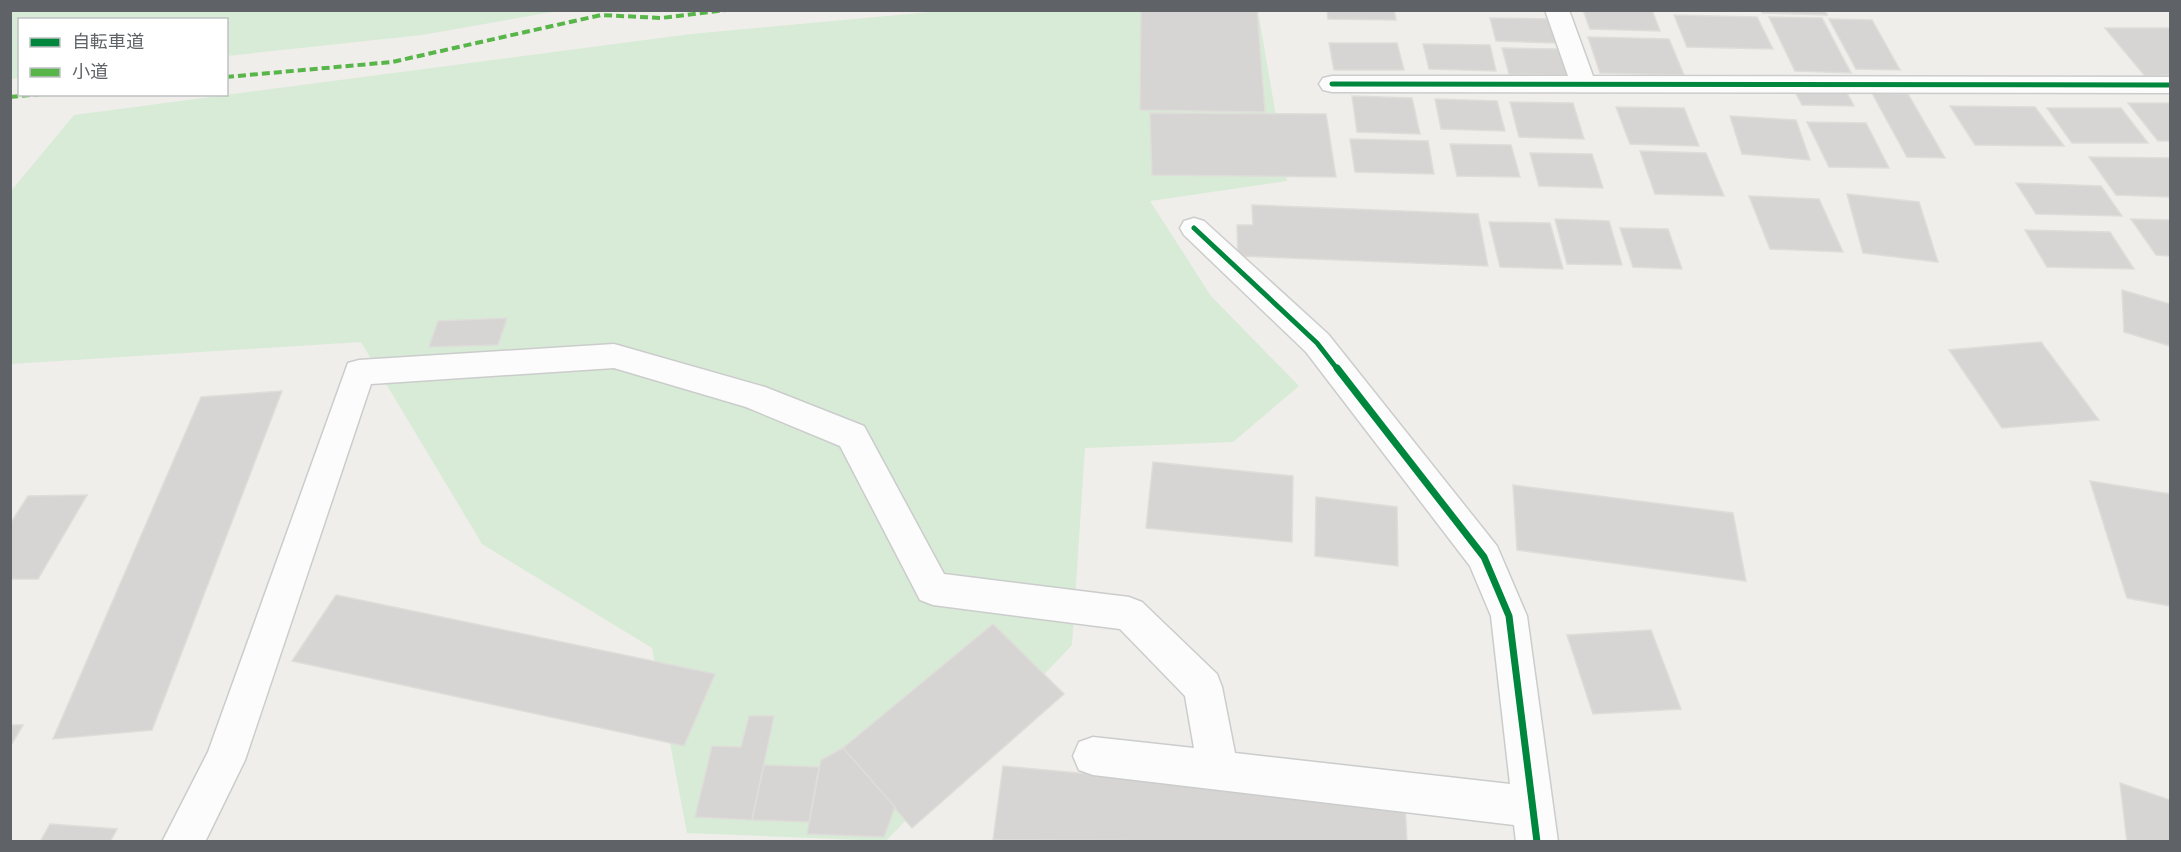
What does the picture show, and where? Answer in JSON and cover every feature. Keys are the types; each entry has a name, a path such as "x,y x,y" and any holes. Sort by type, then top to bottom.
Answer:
{"street":[{"path":"1557,10 1583,83"},
{"path":"1332,84 2170,85"},
{"path":"1093,756 1218,770 1534,824 1509,616 1484,557 1317,343 1194,228"},
{"path":"183,842 225,760 358,372 614,356 754,396 852,436 933,589 1129,614 1203,687 1218,770"}],"green space":[{"path":"11,10 558,11 422,35 228,56 228,18 18,18 18,78 11,79"},
{"path":"941,11 1258,11 1287,181 1150,201 1211,296 1299,386 1233,442 1085,448 1072,645 886,841 687,833 652,648 482,544 361,342 11,364 11,191 74,115 691,34"}],"building":[{"path":"1141,10 1257,10 1265,112 1140,110"},
{"path":"1327,10 1394,10 1396,20 1328,19"},
{"path":"1583,10 1652,10 1660,31 1590,29"},
{"path":"1761,10 1825,10 1827,15 1762,13"},
{"path":"1674,15 1757,17 1773,49 1687,47"},
{"path":"1769,17 1822,18 1851,73 1795,71"},
{"path":"1490,18 1548,19 1556,43 1496,41"},
{"path":"1829,19 1872,20 1900,70 1856,69"},
{"path":"2105,28 2170,28 2170,75 2145,76"},
{"path":"1588,37 1669,39 1684,75 1600,73"},
{"path":"1329,43 1397,43 1404,70 1334,70"},
{"path":"1423,44 1490,45 1496,71 1429,69"},
{"path":"1502,48 1559,49 1567,75 1509,74"},
{"path":"1794,90 1846,91 1854,106 1802,105"},
{"path":"1872,93 1908,94 1945,158 1907,157"},
{"path":"1352,96 1412,98 1420,134 1357,132"},
{"path":"1435,99 1497,101 1505,131 1441,129"},
{"path":"1510,102 1573,103 1584,139 1519,137"},
{"path":"2128,103 2170,103 2170,141 2158,141"},
{"path":"1950,106 2035,107 2064,146 1975,145"},
{"path":"1616,107 1684,108 1699,146 1630,144"},
{"path":"2047,108 2121,108 2148,143 2072,143"},
{"path":"1150,113 1326,114 1336,177 1152,175"},
{"path":"1730,116 1796,120 1810,160 1742,154"},
{"path":"1807,122 1866,123 1889,168 1829,167"},
{"path":"1350,139 1428,141 1434,174 1355,172"},
{"path":"1450,144 1511,145 1520,177 1457,176"},
{"path":"1640,151 1706,153 1724,196 1655,194"},
{"path":"1530,153 1592,154 1603,188 1539,186"},
{"path":"2089,157 2170,158 2170,197 2116,195"},
{"path":"2016,183 2101,186 2122,216 2036,214"},
{"path":"1847,194 1919,202 1938,262 1863,253"},
{"path":"1749,196 1819,199 1843,252 1770,249"},
{"path":"1252,205 1478,214 1488,266 1238,256 1237,225 1253,225"},
{"path":"1555,219 1609,221 1622,265 1567,264"},
{"path":"2131,219 2170,220 2170,256 2156,255"},
{"path":"1489,222 1550,223 1563,269 1500,267"},
{"path":"1620,228 1668,229 1682,269 1633,267"},
{"path":"2025,230 2110,232 2134,269 2047,267"},
{"path":"2122,290 2170,304 2170,346 2124,332"},
{"path":"507,318 498,345 429,347 438,321"},
{"path":"2041,342 2099,420 2002,428 1949,350"},
{"path":"282,391 152,730 53,739 201,397"},
{"path":"1153,462 1293,476 1292,542 1146,528"},
{"path":"2090,481 2170,494 2170,606 2127,598"},
{"path":"1513,485 1733,513 1746,581 1517,550"},
{"path":"87,495 38,579 10,579 10,524 28,496"},
{"path":"1316,497 1397,507 1398,566 1315,556"},
{"path":"336,595 715,674 684,746 292,661"},
{"path":"993,624 1064,694 912,828 843,748"},
{"path":"1651,630 1681,709 1593,714 1567,635"},
{"path":"749,716 774,716 752,820 695,817 712,746 741,747"},
{"path":"10,725 23,725 10,747"},
{"path":"843,748 895,807 884,837 807,834 821,760"},
{"path":"764,765 819,767 809,822 752,820"},
{"path":"1003,766 1405,803 1407,842 993,840"},
{"path":"2120,783 2170,800 2170,842 2127,842"},
{"path":"50,824 117,829 110,842 40,842"}],"marked path":[{"path":"228,77 392,62 601,15 661,18 726,10"},
{"path":"10,97 20,96"}],"cycle path":[{"path":"1332,84 2170,85"},
{"path":"1194,228 1317,343 1484,557 1509,616 1537,842"}]}
